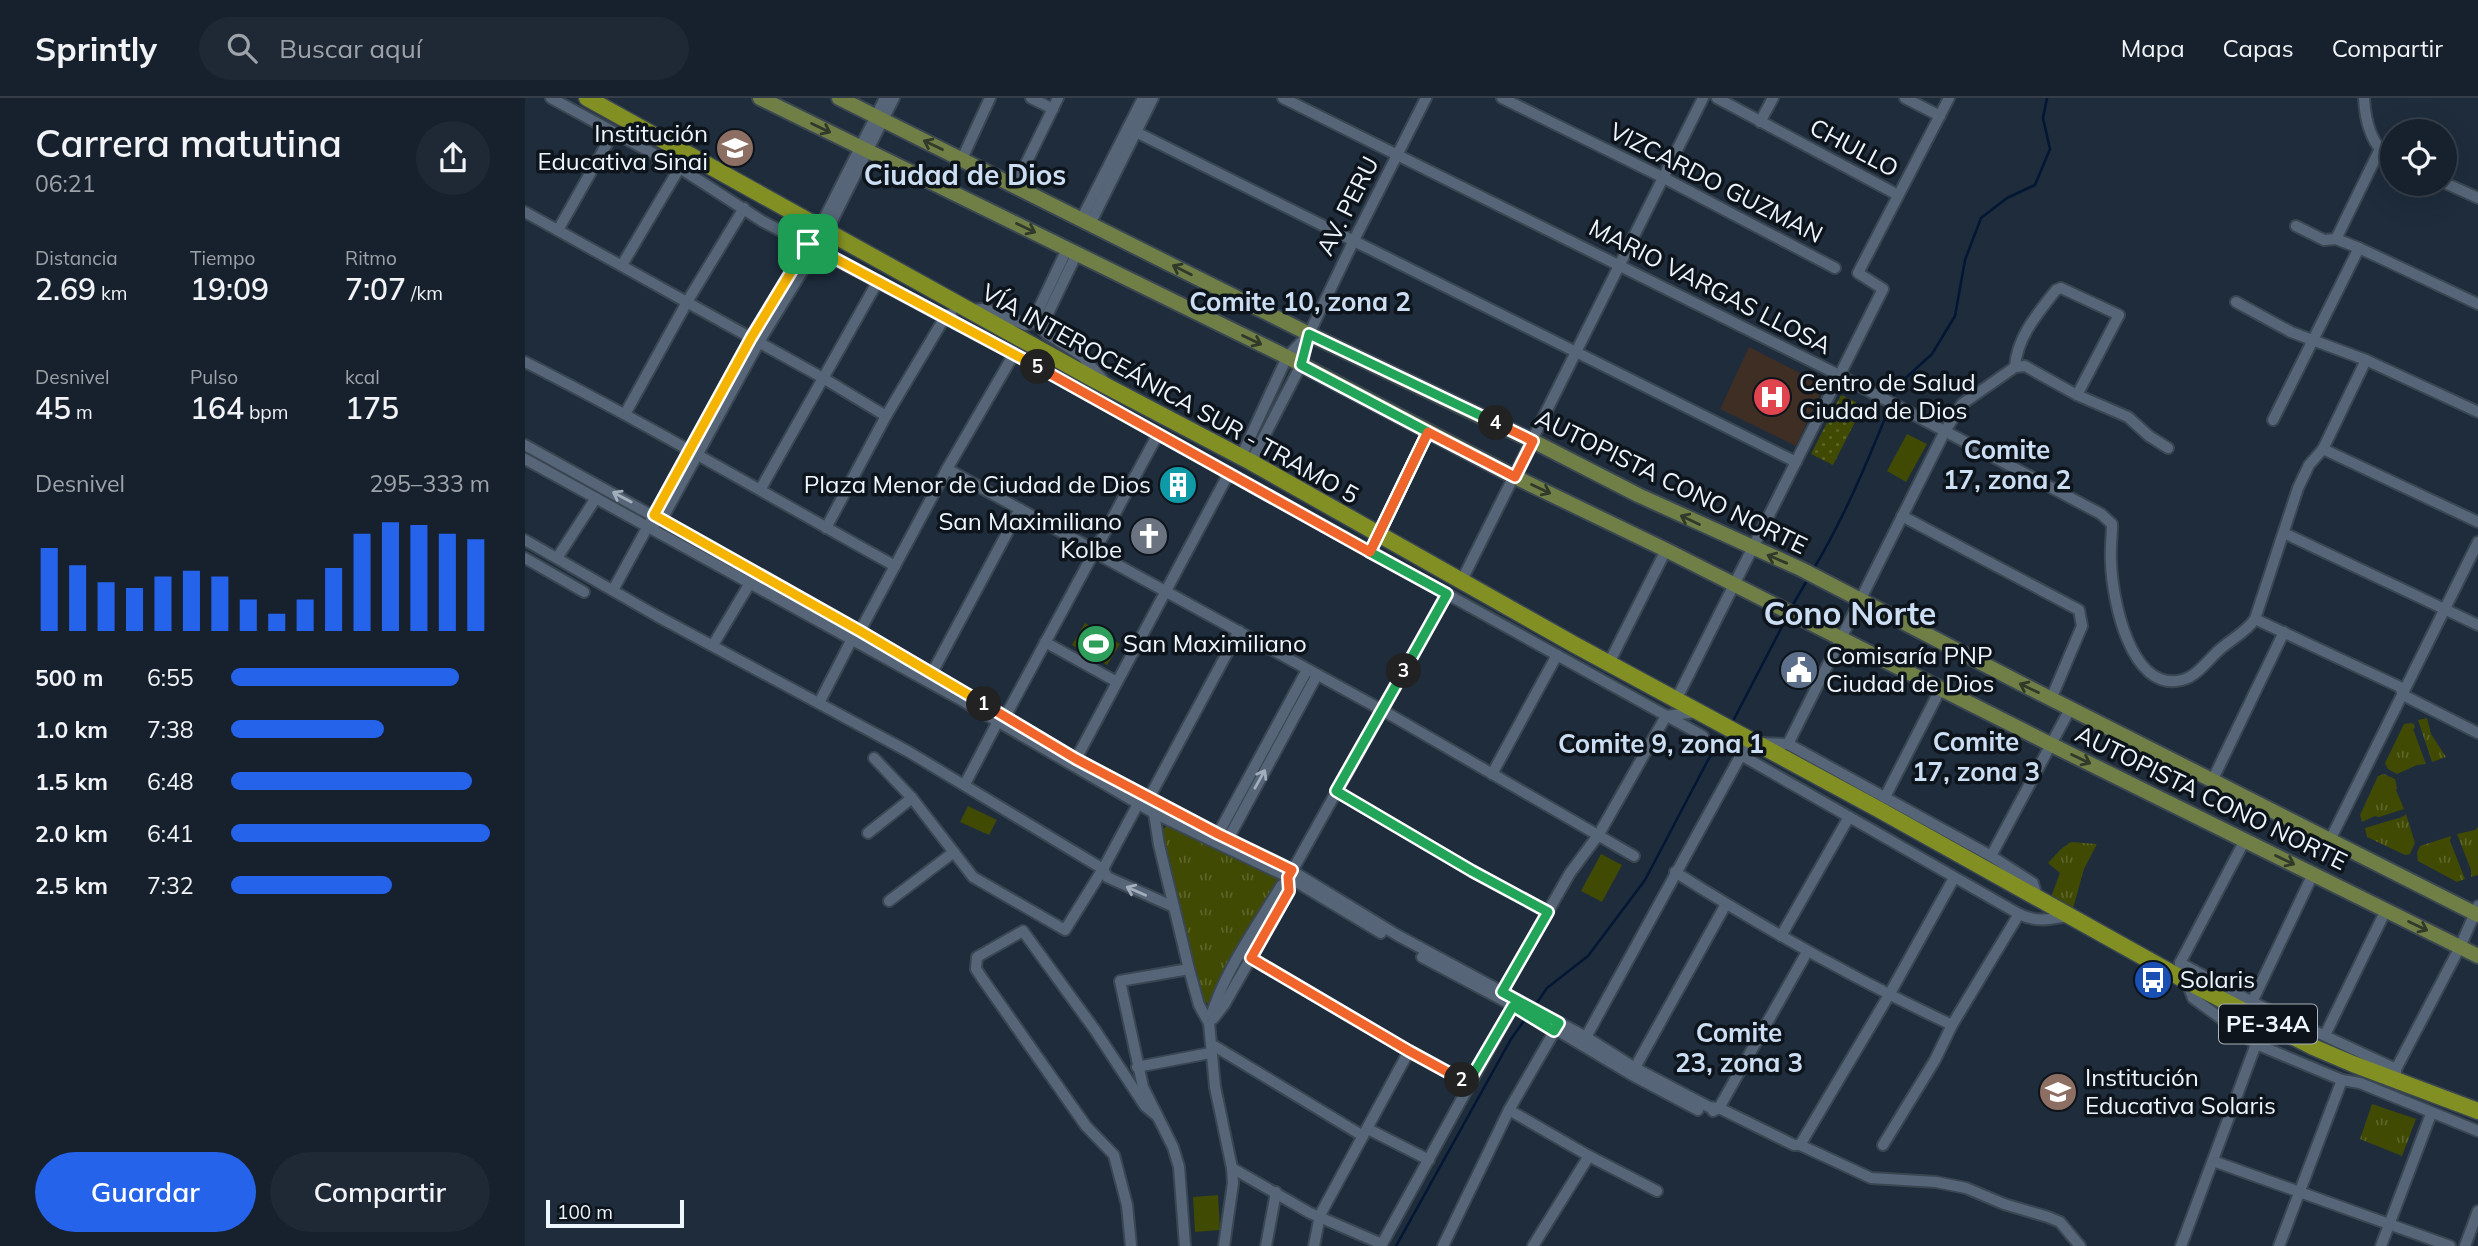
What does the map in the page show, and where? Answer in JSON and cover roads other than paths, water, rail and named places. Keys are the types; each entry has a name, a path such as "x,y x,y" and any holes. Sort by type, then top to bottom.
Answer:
{"highway":[{"name":"VÍA INTEROCEÁNICA SUR - TRAMO 5","path":"587,98 2188,982 2313,1047 2476,1105"}],"main road":[{"name":"AUTOPISTA CONO NORTE","path":"760,98 1287,357 1515,477 2478,956"},
{"name":"AUTOPISTA CONO NORTE","path":"839,98 1309,334 1533,441 1638,495 1801,569 2070,709 2477,912"}],"street":[{"path":"551,98 680,168 762,221 1014,354 1703,736"},
{"path":"613,590 658,517 755,340 823,229 865,150 885,98"},
{"path":"879,118 894,98"},
{"path":"962,159 990,98"},
{"path":"1031,98 1052,109"},
{"path":"1015,186 1058,98"},
{"path":"1132,130 1143,98"},
{"path":"1085,222 1132,130 1153,98"},
{"name":"MARIO VARGAS LLOSA","path":"1283,98 1839,375 2101,514 2112,524 2110,560 2122,622 2139,664 2150,675 2171,681 2183,680 2194,674 2255,619"},
{"name":"AV. PERU","path":"1309,334 1426,98"},
{"name":"VIZCARDO GUZMAN","path":"1502,98 1664,178 1835,268"},
{"path":"1462,580 1703,98"},
{"name":"CHULLO","path":"1717,98 1898,195"},
{"path":"1760,122 1773,98"},
{"path":"1905,98 1940,116"},
{"path":"1676,699 1883,289 1858,273 1949,98"},
{"path":"2336,239 2380,149 2369,129 2364,98"},
{"path":"1132,130 1795,463"},
{"path":"558,230 613,133"},
{"path":"622,265 689,153"},
{"path":"2457,188 2478,198"},
{"path":"625,414 687,302 744,208"},
{"path":"525,212 886,416"},
{"path":"2296,226 2324,240 2336,239 2359,248 2478,304"},
{"path":"2273,420 2359,248"},
{"path":"826,528 886,416 945,317 969,309 982,309 1025,325 1032,323 1072,251"},
{"path":"1072,251 1041,328 1082,356 1111,388"},
{"path":"760,490 878,281"},
{"path":"2015,367 2016,355 2031,323 2056,290 2061,288 2119,315 2077,394"},
{"path":"2237,302 2291,332 2365,360 2478,412"},
{"path":"1246,460 1287,357 1309,334"},
{"path":"1246,460 1301,365 1309,334"},
{"path":"819,702 947,469 1014,354"},
{"path":"2365,360 2323,449 2309,465 2298,488 2255,619 2400,687 2403,695 2478,733"},
{"path":"527,366 625,414 895,566"},
{"path":"1788,744 1945,431 1962,404 2015,367 2025,366 2128,417 2168,448"},
{"path":"1370,552 1428,432"},
{"path":"965,785 1158,434"},
{"path":"525,445 658,517 955,697 1290,874 1502,992 1557,1027 1560,1032 1633,1072 1709,1107 1719,1108 1794,1145 1800,1145 1871,1178 1935,1182 1966,1188 2004,1204 2048,1217 2060,1222 2080,1246"},
{"path":"2323,449 2478,522"},
{"path":"525,459 750,583 932,673 1001,720 1138,804 1290,874 1394,941 1513,1006 1557,1027 1586,1037 1633,1072"},
{"path":"947,469 1382,710 1634,856"},
{"path":"1076,759 1229,473"},
{"path":"557,558 596,498"},
{"path":"932,673 1020,509"},
{"path":"1902,516 2079,610 2082,626 2051,699"},
{"path":"2284,533 2445,607 2478,625"},
{"path":"525,541 965,785 1103,869 1107,877 1174,907"},
{"path":"2330,840 2478,542"},
{"path":"1609,663 1666,550"},
{"path":"525,558 584,592"},
{"path":"713,645 750,583"},
{"path":"1224,1246 1233,1183 1210,1053 1209,1023 1215,1001 1289,891 1290,874 1447,594"},
{"path":"1149,798 1239,631"},
{"path":"2212,781 2284,632"},
{"path":"1045,642 1117,682"},
{"path":"1492,774 1557,655"},
{"path":"1223,837 1312,672"},
{"path":"1885,797 1941,688"},
{"path":"1991,856 2070,709"},
{"path":"1666,716 1699,712"},
{"path":"1502,992 1570,873 1599,834 1666,716"},
{"path":"1586,1037 1741,755 1747,738 1788,744 1885,797 1991,856 2033,883 2037,897"},
{"path":"1741,755 2031,920 2069,916"},
{"path":"874,758 912,798 973,877 1065,930 1103,869 1138,804"},
{"path":"1336,791 1548,912"},
{"path":"868,833 912,798"},
{"path":"1154,813 1159,845 1189,969 1199,1005 1209,1023"},
{"path":"1781,936 1849,817"},
{"path":"2180,964 2245,840"},
{"path":"889,901 954,852"},
{"path":"1675,872 1807,951 1951,1025"},
{"path":"2252,1002 2313,874"},
{"path":"1800,1145 1889,995 1954,878"},
{"path":"1633,1072 1726,904"},
{"path":"2325,1035 2386,910"},
{"path":"2180,964 2252,1002 2325,1035 2396,1075 2477,912"},
{"path":"1883,1145 1935,1060 1951,1025 2019,914"},
{"path":"1131,1246 1127,1205 1114,1155 1086,1126 1072,1102 984,981 976,969 977,957 1023,931 1095,1030 1140,1100 1157,1116"},
{"path":"1719,1108 1807,951"},
{"path":"1247,955 1468,1083"},
{"path":"2180,964 2193,998 2256,1044 2342,1080 2360,1083 2478,1131"},
{"path":"1185,1246 1179,1167 1173,1147 1143,1087 1120,981 1189,969"},
{"path":"1232,1168 1310,1213 1320,1215 1382,1244 1468,1083 1513,1006"},
{"path":"1443,1246 1509,1110 1557,1027"},
{"path":"2181,1246 2256,1044"},
{"path":"1137,1067 1210,1053 1216,1047 1366,1133 1429,1160"},
{"path":"1314,1246 1320,1215 1409,1051"},
{"path":"2279,1246 2342,1080"},
{"path":"1509,1110 1657,1191"},
{"path":"2381,1246 2431,1114"},
{"path":"1533,1246 1589,1156"},
{"path":"2213,1161 2450,1246"},
{"path":"1265,1246 1276,1192"},
{"path":"2465,1246 2478,1211"}],"waterway":[{"path":"1893,397 1898,385 1932,354 1955,316 1965,260 1981,218 2007,198 2035,185 2050,149 2043,118 2047,98"},
{"path":"1814,568 1845,511 1888,411"},
{"path":"1791,608 1809,577"},
{"path":"1732,723 1787,617"},
{"path":"1534,1007 1547,988 1588,956 1645,880 1724,734"},
{"path":"1396,1246 1511,1039 1526,1018"}],"place":[{"name":"Institución Educativa Sinai","path":"735,148"},
{"name":"Centro de Salud Ciudad de Dios","path":"1772,397"},
{"name":"Plaza Menor de Ciudad de Dios","path":"1178,485"},
{"name":"San Maximiliano Kolbe","path":"1149,536"},
{"name":"San Maximiliano","path":"1096,644"},
{"name":"Comisaría PNP Ciudad de Dios","path":"1799,670"},
{"name":"Solaris","path":"2153,980"},
{"name":"Institución Educativa Solaris","path":"2058,1092"}],"district":[{"name":"Ciudad de Dios","path":"965,175"},
{"name":"Comite 10, zona 2","path":"1300,302"},
{"name":"Comite 17, zona 2","path":"2007,465"},
{"name":"Cono Norte","path":"1850,614"},
{"name":"Comite 9, zona 1","path":"1661,744"},
{"name":"Comite 17, zona 3","path":"1976,757"},
{"name":"Comite 23, zona 3","path":"1739,1048"}]}
